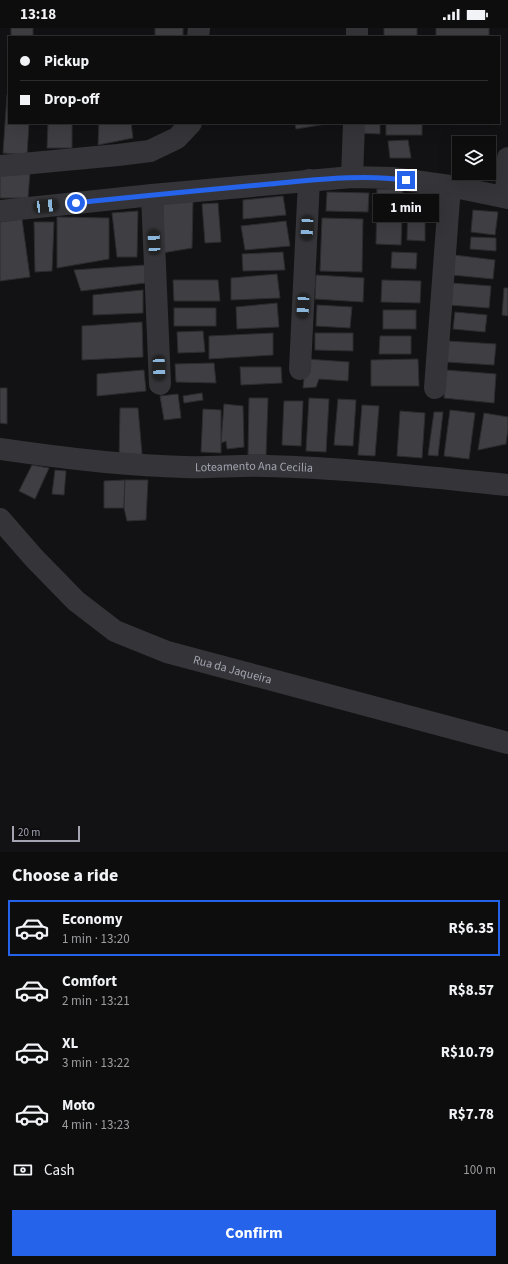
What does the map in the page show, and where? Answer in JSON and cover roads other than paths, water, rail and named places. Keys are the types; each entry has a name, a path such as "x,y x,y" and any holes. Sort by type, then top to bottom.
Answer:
{"street":[{"path":"0,166 150,151 177,138 190,124"},
{"path":"352,177 354,124"},
{"path":"0,211 152,195 352,177 392,178 450,186 507,198 508,158"},
{"path":"300,369 309,180"},
{"path":"435,388 450,186"},
{"path":"152,195 160,384"},
{"name":"Loteamento Ana Cecilia","path":"0,449 119,463 184,467 265,466 366,471 508,485"},
{"name":"Rua da Jaqueira","path":"0,518 34,558 76,601 115,631 167,652 508,744"}]}
